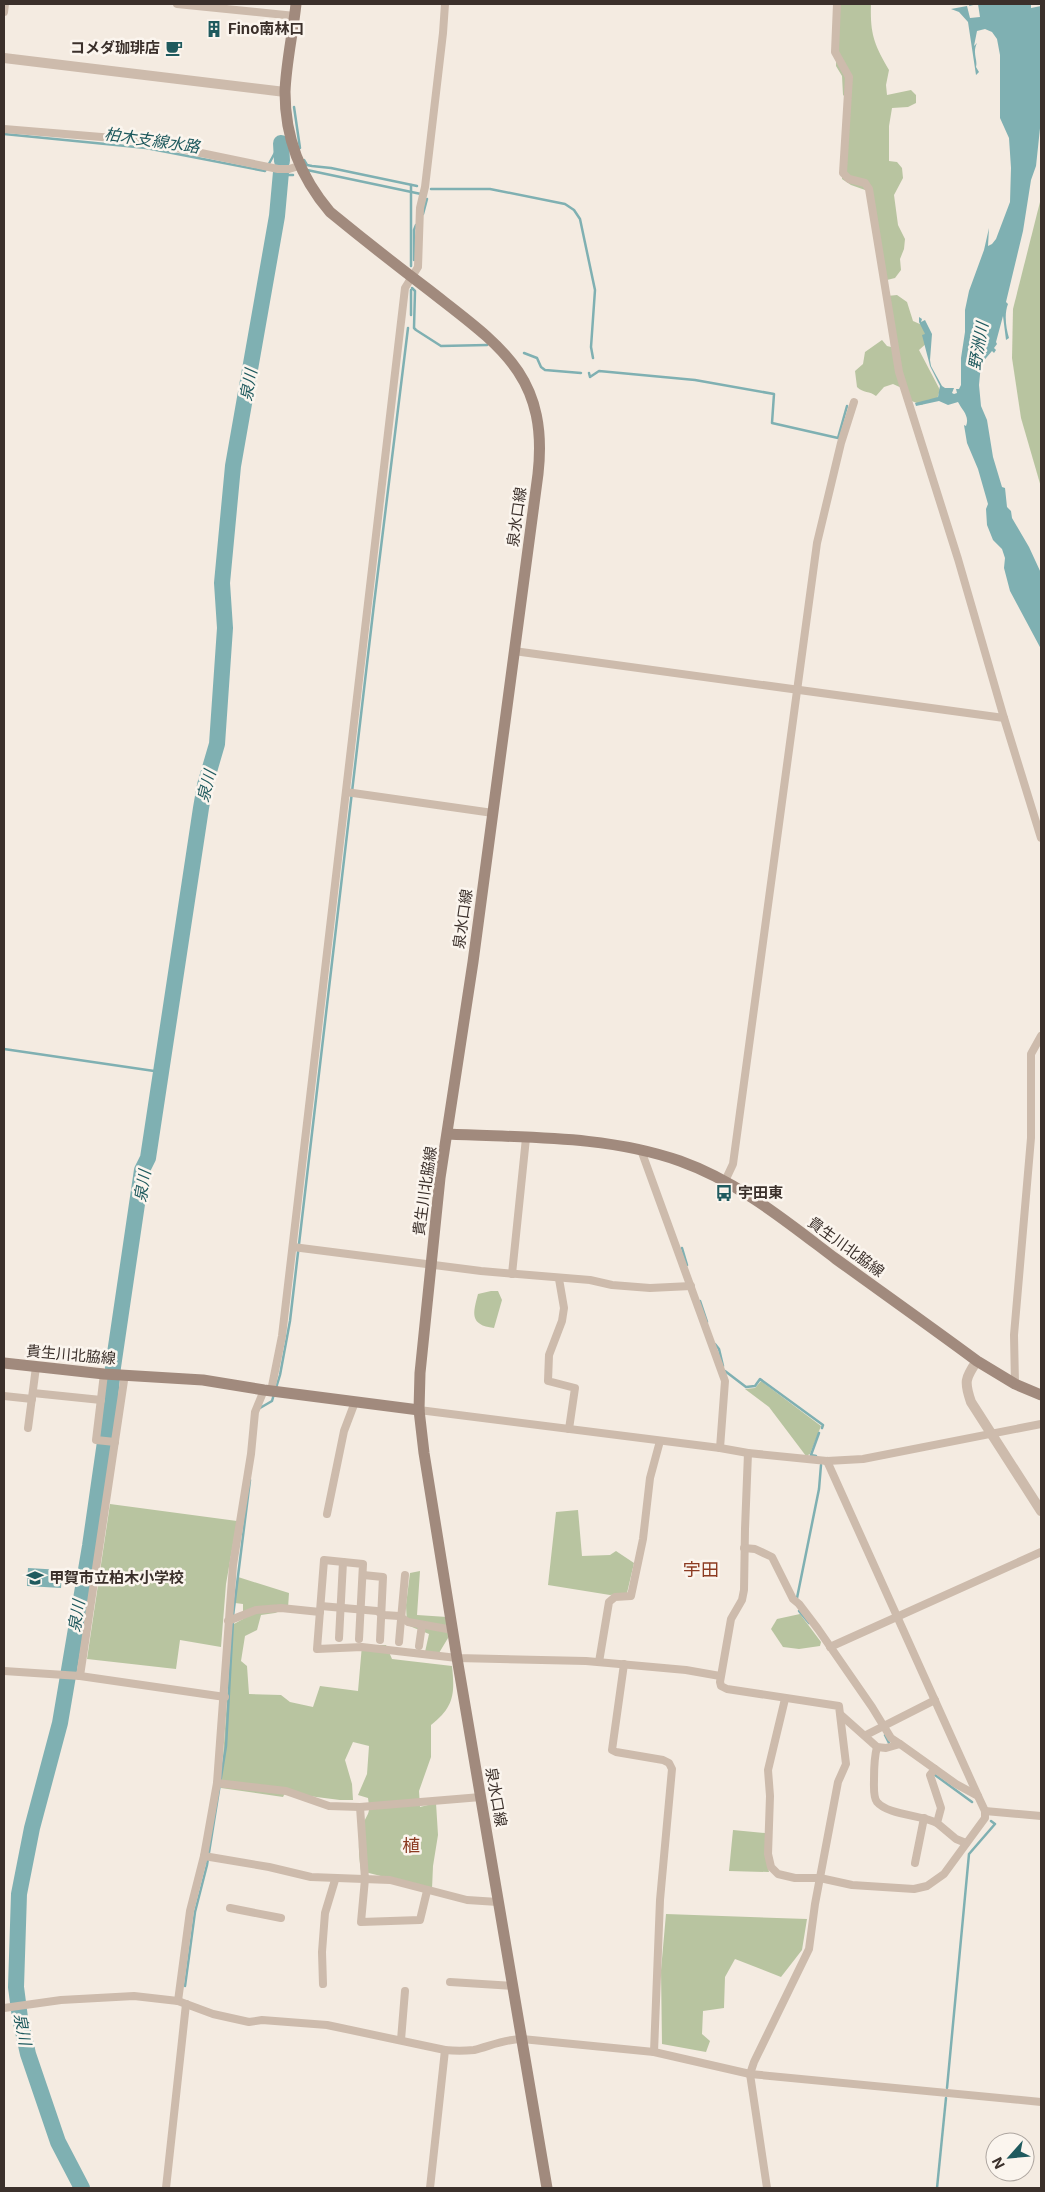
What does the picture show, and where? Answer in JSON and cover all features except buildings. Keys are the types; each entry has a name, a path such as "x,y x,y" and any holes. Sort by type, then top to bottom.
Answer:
{"main road":[{"name":"泉水口線","path":"296,4 285,92 288,129 299,166 313,193 330,212 474,325 509,359 524,381 538,420 539,461 448,1134"},
{"name":"貴生川北脇線","path":"4,1363 104,1374 203,1380 267,1391 419,1410 420,1373 430,1264 448,1134 571,1140 641,1150 679,1161 725,1181 755,1199 977,1361 1015,1384 1041,1395"},
{"name":"泉水口線","path":"419,1410 424,1453 453,1630 547,2188"}],"street":[{"path":"4,12 5,4"},
{"path":"177,4 295,16"},
{"path":"166,2188 190,1912 204,1856 217,1783 233,1565 251,1454 255,1412 267,1391 282,1336 405,288 418,267 420,208 425,187 445,4"},
{"path":"836,4 835,52 848,78 843,173 849,179 865,183 868,189 899,372 952,540 1041,838"},
{"path":"4,58 285,92"},
{"path":"4,129 138,140 278,169 289,169 299,166"},
{"path":"725,1181 733,1164 817,543 841,443 854,402"},
{"path":"514,651 1004,718"},
{"path":"346,792 492,813"},
{"path":"1015,1384 1014,1335 1031,1138 1031,1054 1041,1036"},
{"path":"512,1274 526,1138"},
{"path":"641,1150 725,1381 720,1448"},
{"path":"293,1246 512,1274 590,1280 612,1285 650,1288 691,1286"},
{"path":"559,1278 564,1308 562,1321 549,1355 548,1381 575,1388 569,1429"},
{"path":"977,1361 968,1373 965,1385 971,1402 1041,1511"},
{"path":"28,1428 36,1367"},
{"path":"104,1374 96,1440 115,1442"},
{"path":"77,1676 125,1374"},
{"path":"4,1396 101,1400"},
{"path":"327,1514 344,1431 355,1402"},
{"path":"419,1410 720,1448 748,1454 827,1461 863,1459 1041,1424"},
{"path":"599,1662 609,1602 616,1597 631,1596 643,1539 650,1478 660,1440"},
{"path":"748,1454 744,1590 742,1600 731,1619 720,1676 721,1686 726,1689 838,1706 841,1714 846,1764 838,1782 809,1950 754,2062 750,2074 767,2188"},
{"path":"785,1699 768,1770 770,1796 768,1854 772,1866 778,1874 795,1878 820,1878 852,1885 914,1888 927,1886 936,1881 944,1874 985,1818 985,1811 827,1461"},
{"path":"744,1548 755,1549 772,1557 793,1599 799,1604 830,1647 884,1724 891,1738 956,1784 978,1796"},
{"path":"830,1647 1041,1552"},
{"path":"359,1639 363,1564 324,1560 318,1649 362,1647 458,1658 599,1662 686,1670 720,1676"},
{"path":"339,1638 343,1562"},
{"path":"362,1575 383,1577 380,1640"},
{"path":"399,1642 405,1575"},
{"path":"228,1621 256,1610 341,1608 377,1611 408,1622 453,1630"},
{"path":"419,1646 422,1625"},
{"path":"624,1664 612,1750 663,1760 672,1769 660,1900 654,2052"},
{"path":"4,1671 77,1676 224,1697"},
{"path":"866,1735 884,1724 934,1700"},
{"path":"841,1714 877,1747 886,1748 900,1744"},
{"path":"877,1747 874,1756 874,1786 878,1803 888,1809 937,1823 956,1839 966,1843"},
{"path":"935,1769 930,1775 941,1808 937,1823"},
{"path":"217,1783 286,1791 329,1806 360,1807 481,1797"},
{"path":"360,1807 365,1879 361,1922 420,1920 427,1891"},
{"path":"985,1811 1041,1816"},
{"path":"915,1863 924,1818"},
{"path":"204,1856 269,1867 311,1877 335,1880 390,1880 467,1900 498,1902"},
{"path":"323,1984 322,1952 325,1913 335,1880"},
{"path":"230,1908 281,1918"},
{"path":"450,1982 513,1986"},
{"path":"401,2040 405,1991"},
{"path":"4,2008 61,2000 134,1996 182,2003 213,2014 249,2022 262,2020 327,2025 445,2050 474,2050 510,2039 522,2039 654,2052 750,2074 1041,2102"},
{"path":"430,2188 445,2050"}],"green space":[{"path":"837,4 871,4 872,31 889,70 886,85 887,95 911,90 916,95 916,103 908,107 892,108 889,126 889,161 897,162 902,168 903,178 894,195 898,225 905,239 900,259 901,270 895,278 887,280 868,191 851,185 842,179 847,98 843,95 842,76 836,66"},
{"path":"1041,198 1041,487 1021,418 1012,358 1013,309"},
{"path":"897,295 907,302 913,321 922,325 928,342 919,350 940,390 937,399 927,400 922,405 909,400 906,390 893,384 884,387 876,396 857,387 855,371 863,364 865,352 882,340 887,346 891,347 887,296"},
{"path":"498,1291 502,1300 494,1328 480,1324 474,1312 478,1294"},
{"path":"761,1381 821,1426 810,1454 806,1456 769,1407 745,1389 755,1388"},
{"path":"110,1504 237,1521 226,1584 221,1647 180,1640 176,1669 87,1659"},
{"path":"578,1510 582,1556 610,1555 616,1551 634,1563 627,1593 610,1595 548,1585 556,1512"},
{"path":"420,1571 417,1615 447,1617 448,1638 439,1653 425,1652 429,1634 407,1625 406,1605 410,1573"},
{"path":"238,1577 289,1593 288,1608 275,1613 261,1615 257,1630 245,1636 241,1661 247,1666 249,1694 281,1695 290,1702 313,1707 320,1686 358,1691 362,1645 386,1645 392,1659 452,1666 453,1692 449,1706 431,1725 431,1757 419,1791 420,1807 436,1803 438,1835 433,1866 432,1889 361,1871 359,1837 369,1808 368,1798 358,1795 367,1774 369,1746 353,1742 345,1760 352,1784 353,1800 285,1793 283,1797 221,1788 232,1625 243,1619 243,1604 235,1603"},
{"path":"800,1614 821,1642 820,1646 799,1649 783,1647 771,1629 777,1619"},
{"path":"733,1830 765,1833 765,1854 769,1872 729,1871"},
{"path":"666,1914 807,1919 802,1950 781,1977 735,1959 725,1977 724,2008 703,2011 702,2034 710,2041 706,2052 662,2044 661,1970"}],"water":[{"name":"野洲川","path":"978,4 1031,4 1031,8 1041,6 1041,119 1036,166 1031,180 1023,231 1006,302 1008,304 1006,321 1009,338 1006,340 1003,316 997,344 994,348 996,350 994,353 992,351 981,364 979,385 981,406 987,420 993,457 1002,487 1005,488 1007,507 1011,511 1012,518 1029,547 1041,573 1041,649 1010,591 1004,568 1005,558 1002,549 993,540 987,525 986,509 988,504 978,469 967,443 964,425 966,426 967,422 965,413 958,402 948,405 939,401 916,406 915,403 938,397 940,386 930,366 922,335 925,334 919,322 919,317 922,319 921,322 925,320 932,334 931,366 942,386 954,388 952,393 954,394 957,393 956,389 959,389 961,385 965,310 969,291 984,250 989,228 988,246 996,239 1010,202 1011,168 1009,138 1000,118 1000,55 997,39 992,32 985,29 977,31 974,46 977,43 975,53 976,67 979,72 976,75 968,22 959,12 951,9 967,6 970,18 980,17"},
{"path":"28,1568 62,1570 61,1588 27,1586"}],"waterway":[{"path":"294,107 300,148"},
{"name":"柏木支線水路","path":"4,134 146,148 265,171 277,149 283,149"},
{"name":"柏木支線水路","path":"281,143 282,161"},
{"name":"柏木支線水路","path":"304,160 307,165 331,168 417,186"},
{"path":"307,170 421,194"},
{"name":"泉川","path":"82,2188 58,2142 28,2054 20,2018 16,1987 19,1894 32,1828 60,1723 90,1546 108,1421 113,1367 142,1170 148,1158 205,785 217,744 225,628 222,583 233,466 277,216 281,172"},
{"path":"281,175 293,175"},
{"path":"411,185 411,266"},
{"name":"柏木支線水路","path":"431,189 490,189 565,204 574,210 580,219 595,290 591,347 593,358"},
{"path":"423,214 427,199"},
{"path":"414,260 414,230 416,225"},
{"path":"412,288 415,291 414,328 416,330 441,346 487,345"},
{"path":"411,290 411,315"},
{"path":"276,1388 290,1321 408,328"},
{"path":"524,353 537,358 541,367 545,370 581,373"},
{"path":"589,373 590,377 599,371 695,380 774,394 772,423 838,438 847,406"},
{"path":"4,1049 161,1072"},
{"path":"682,1248 687,1265"},
{"path":"700,1301 707,1322"},
{"path":"715,1344 719,1349 723,1366"},
{"path":"725,1371 746,1387 755,1386 760,1379 823,1425 822,1428"},
{"path":"260,1408 272,1401 274,1394"},
{"path":"816,1456 811,1455 819,1433"},
{"path":"797,1598 819,1489 821,1465"},
{"path":"233,1616 250,1480"},
{"path":"799,1611 809,1623"},
{"path":"185,1986 195,1912 207,1865 226,1746 233,1621"},
{"path":"885,1735 889,1743"},
{"path":"935,1775 972,1802"},
{"path":"947,2088 969,1854 995,1824 991,1821"},
{"path":"937,2188 946,2098"}],"place":[{"name":"Fino南林口","path":"214,29"},
{"name":"コメダ珈琲店","path":"174,48"},
{"name":"宇田東","path":"724,1193"},
{"name":"甲賀市立柏木小学校","path":"35,1578"}],"district":[{"name":"宇田","path":"701,1570"},
{"name":"植","path":"411,1846"}]}
